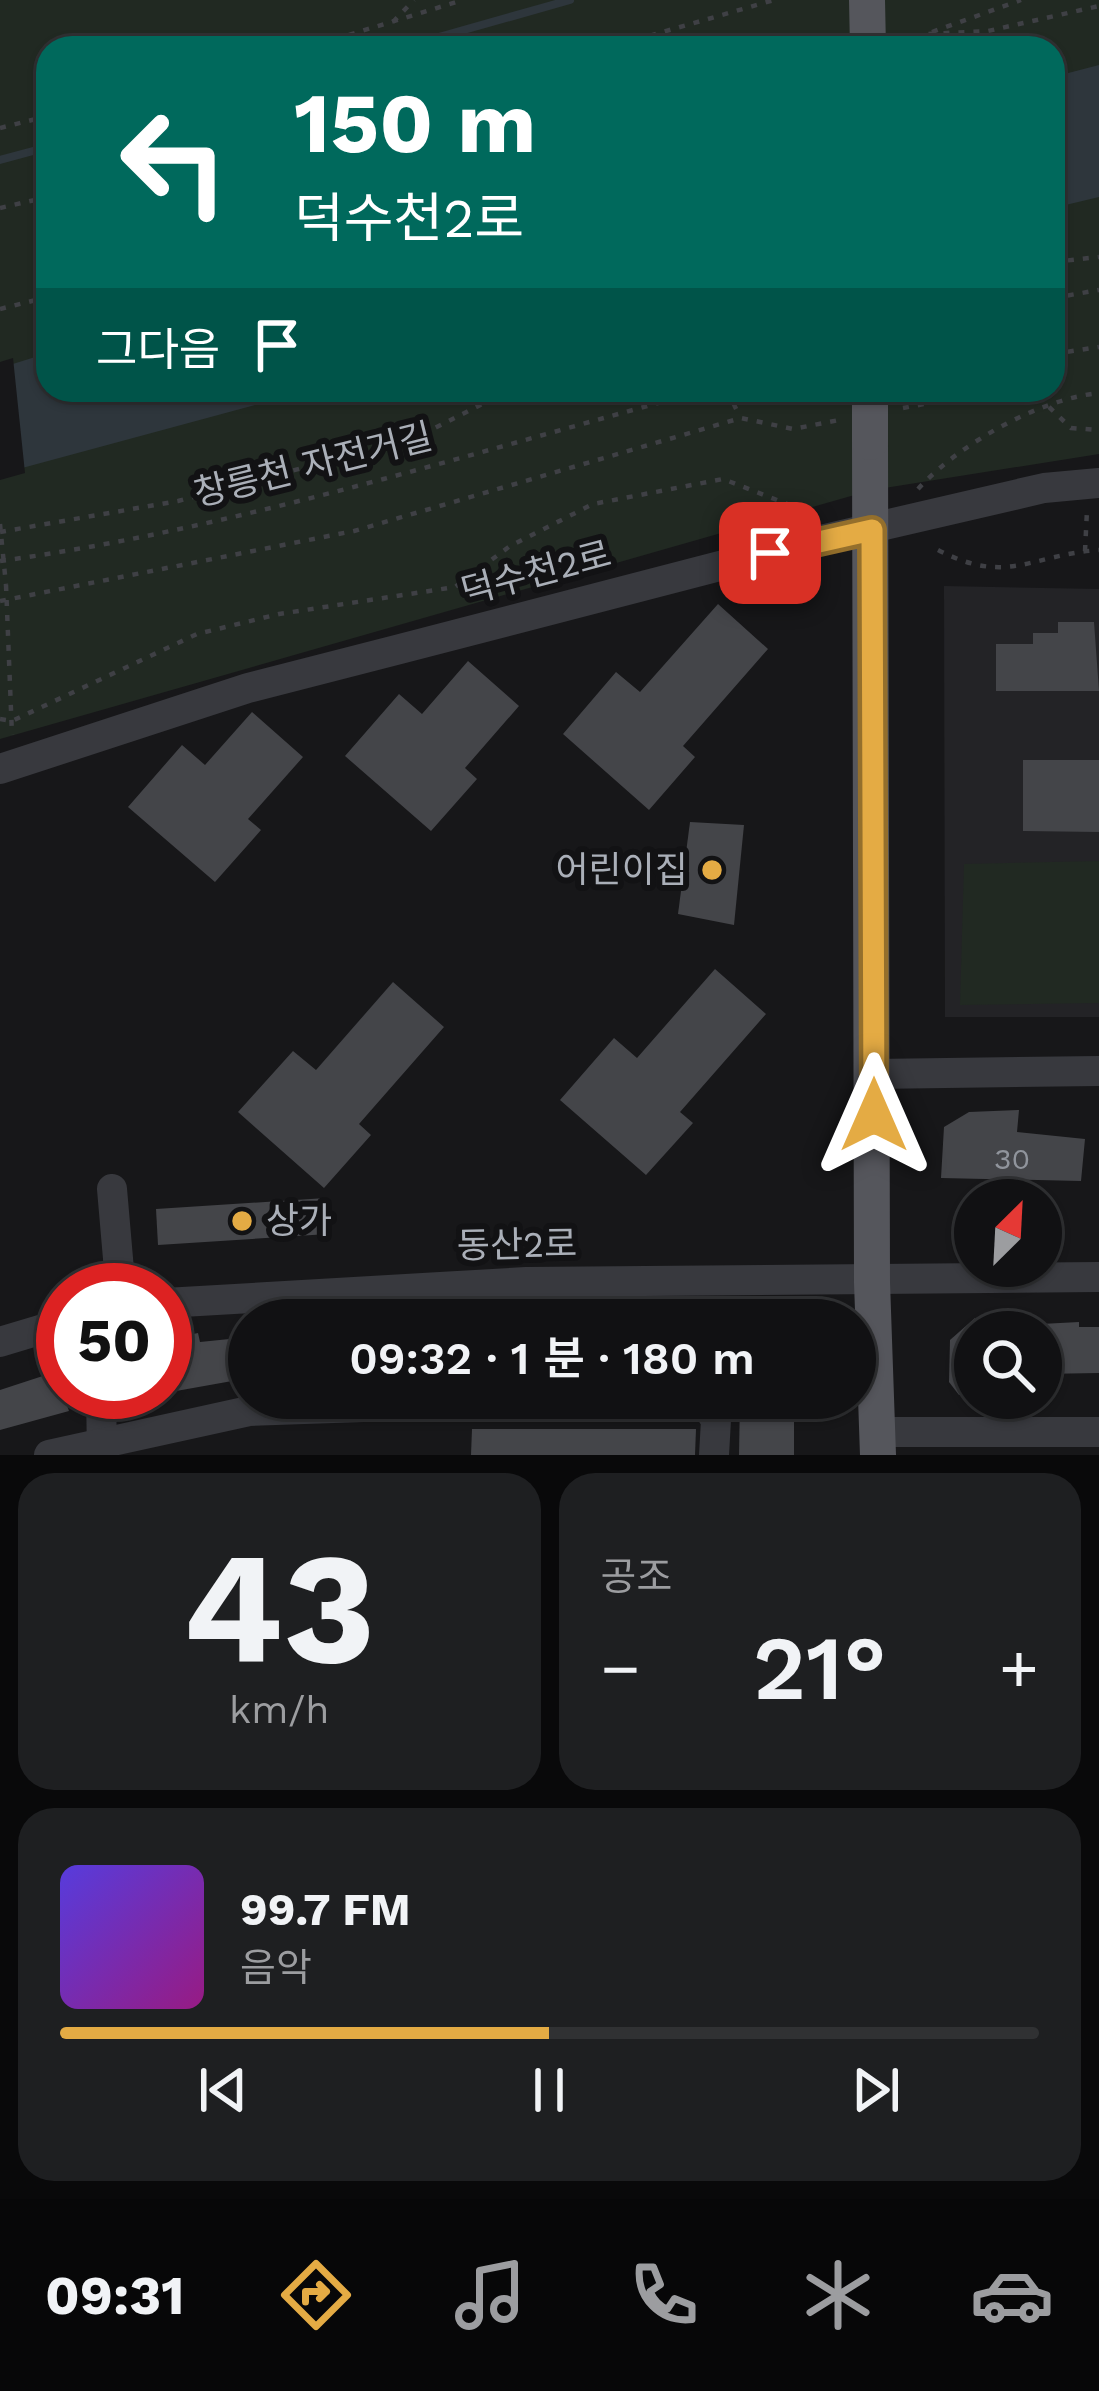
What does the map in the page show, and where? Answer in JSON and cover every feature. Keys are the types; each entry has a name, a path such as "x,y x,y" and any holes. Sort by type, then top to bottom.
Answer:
{"main road":[{"path":"867,0 868,36"},
{"path":"875,414 872,1282 878,1444"}],"street":[{"name":"덕수천2로","path":"6,757 248,688 1044,488 1093,497"},
{"path":"874,1074 1099,1071"},
{"path":"112,1189 118,1263"},
{"name":"동산2로","path":"192,1302 526,1282 872,1282 1099,1276"},
{"path":"0,1342 36,1331"},
{"path":"49,1455 102,1449 228,1416"},
{"path":"101,1419 102,1449"},
{"path":"714,1455 715,1419"},
{"path":"878,1444 1099,1432"}],"path":[{"path":"389,26 414,0"},
{"path":"351,36 463,0"},
{"path":"649,36 774,0"},
{"path":"920,36 1021,0"},
{"path":"926,34 988,31 1099,6"},
{"path":"0,128 36,119"},
{"path":"0,208 36,200"},
{"path":"1065,261 1099,257"},
{"path":"1065,296 1099,290"},
{"path":"0,309 36,300"},
{"path":"1065,352 1099,346"},
{"path":"1065,399 1099,393"},
{"path":"6,757 12,721 0,528 178,501 321,463 369,441 428,432 486,402"},
{"name":"창릉천 자전거길","path":"0,561 73,551 346,486 662,402"},
{"path":"733,402 740,418"},
{"path":"2,601 354,531 740,418 793,428 935,402"},
{"path":"914,493 971,447 1059,402"},
{"path":"1049,407 1071,428 1099,430"},
{"path":"0,719 12,721 197,634 279,614 455,587 510,546 593,504 723,479 772,493 816,516"},
{"path":"1085,551 1093,497"},
{"path":"938,550 973,568 1024,568 1054,553 1099,550"}],"shaded area":[{"path":"0,0 1099,0 1099,454 872,490 0,739"},
{"path":"1099,65 1099,197 1065,205 1065,74"},
{"path":"36,357 36,402 266,402 0,474 0,368"},
{"path":"944,586 1099,589 1099,1017 945,1017"},
{"path":"1099,861 1099,1003 960,1005 964,864"}],"pier":[{"path":"13,358 25,473 0,480 0,362"}],"building":[{"path":"718,604 768,649 683,746 695,757 649,810 563,734 616,672 640,692"},
{"path":"1058,622 1094,622 1099,691 996,691 996,644 1033,644 1033,633 1058,633"},
{"path":"468,661 519,706 465,768 477,779 431,831 345,756 399,694 422,714"},
{"path":"252,712 303,757 248,819 261,830 215,882 128,807 182,745 205,765"},
{"path":"1023,760 1099,760 1099,832 1023,831"},
{"name":"어린이집","path":"690,822 744,825 734,925 678,914"},
{"path":"715,969 766,1014 680,1112 693,1123 646,1175 560,1100 614,1038 637,1058"},
{"path":"393,982 444,1027 359,1124 371,1135 324,1188 238,1112 293,1051 316,1070"},
{"path":"1019,1110 1017,1132 1085,1139 1081,1181 941,1178 944,1127 969,1112"},
{"name":"상가","path":"326,1198 328,1234 158,1245 156,1209"},
{"path":"1062,1323 1099,1327 1099,1373 1062,1374"},
{"path":"198,1333 200,1342 228,1339 228,1382 192,1388 192,1334"},
{"path":"954,1336 954,1388 949,1382"},
{"path":"36,1378 36,1419 40,1419 0,1430 0,1390"},
{"path":"740,1419 794,1419 794,1455 739,1455"},
{"path":"472,1429 696,1429 695,1455 471,1455"}],"waterway":[{"path":"442,36 570,0"},
{"path":"0,160 36,150"}],"place":[{"name":"어린이집","path":"712,870"},
{"name":"상가","path":"242,1221"}],"route":[{"path":"770,553 872,530 874,1115"}]}
